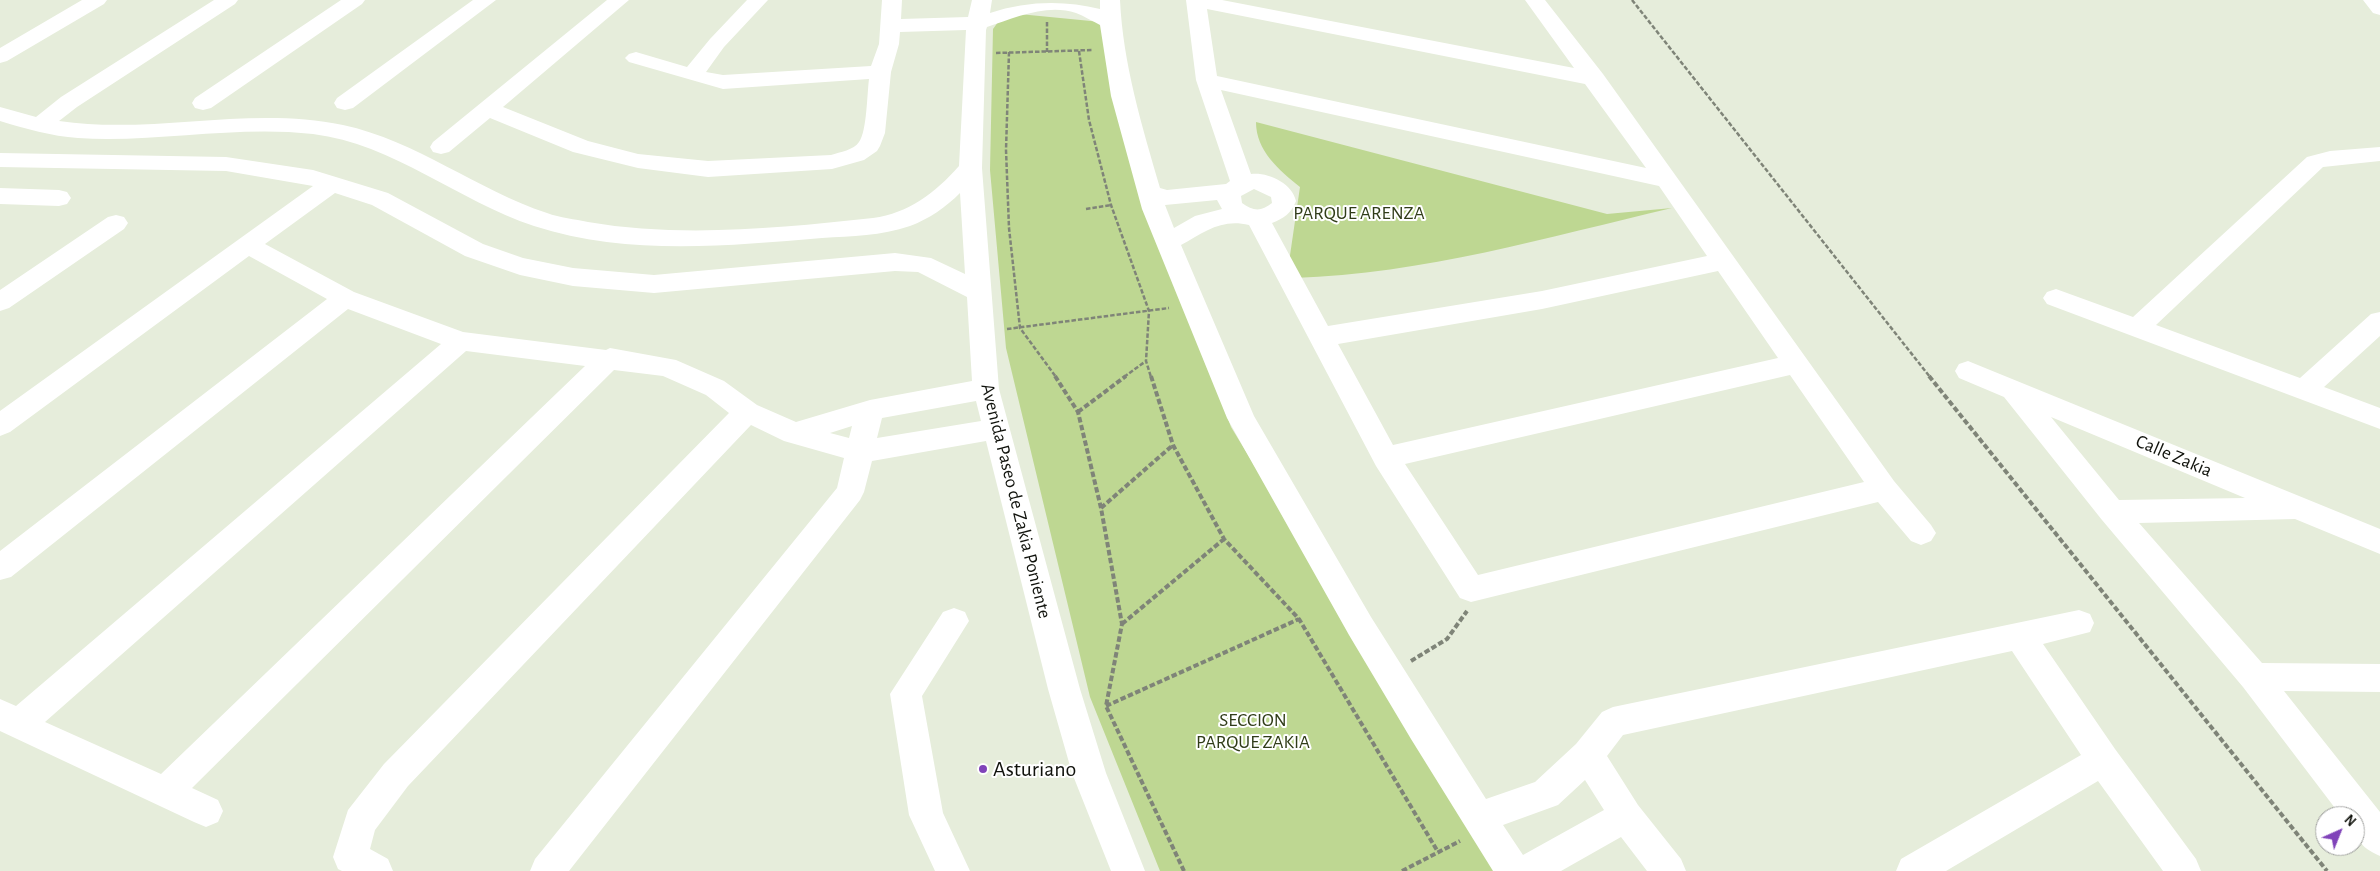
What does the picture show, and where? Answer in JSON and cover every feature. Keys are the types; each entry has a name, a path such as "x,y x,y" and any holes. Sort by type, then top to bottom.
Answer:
{"street":[{"path":"0,57 97,0"},
{"path":"40,126 70,102 228,0"},
{"path":"203,103 355,0"},
{"path":"345,103 486,0"},
{"path":"441,147 618,0"},
{"path":"692,75 717,43 758,0"},
{"path":"489,109 581,147 638,161 708,169 832,162 856,155 869,146 874,133 880,72 890,35 892,0"},
{"path":"1535,0 1595,79 1884,489 1921,533"},
{"path":"2373,0 2380,9"},
{"path":"1595,79 1196,1 1206,80 1242,201 1321,337 1386,458 1471,589 1884,489"},
{"path":"890,35 978,29 1017,10 1047,4 1061,4 1081,8 1112,24 1122,96 1149,193 1167,243 1241,418 1389,673 1513,871"},
{"name":"Avenida Paseo de Zakia Poniente","path":"978,29 970,168 986,389 1076,726 1090,773 1128,871"},
{"path":"636,58 723,82 880,72"},
{"path":"1206,80 1667,180"},
{"path":"0,114 40,126 92,132 252,124 314,127 354,134 410,156 476,192 540,219 594,232 658,239 767,236 875,226 902,220 928,208 950,191 970,168"},
{"path":"2137,328 2315,162 2330,158 2380,154"},
{"path":"0,160 226,164 313,178 380,200 474,250 520,266 573,277 654,284 894,262 922,264 978,292"},
{"path":"0,186 24,160"},
{"path":"0,425 332,184"},
{"path":"1149,193 1167,198 1242,201"},
{"path":"0,196 59,198"},
{"path":"1167,243 1242,201"},
{"path":"0,302 116,223"},
{"path":"248,245 344,298 460,341 610,358 667,367 715,388 747,412 794,433 861,452 996,429"},
{"path":"1321,337 1542,300 1723,261"},
{"path":"0,568 344,298"},
{"path":"2056,298 2380,419"},
{"path":"2304,390 2380,321"},
{"path":"206,811 9,720 460,341"},
{"path":"165,792 610,358"},
{"path":"1386,458 1795,364"},
{"name":"Calle Zakia","path":"1968,370 2380,542"},
{"path":"794,433 870,410 986,389"},
{"path":"2013,389 2112,512 2254,677 2380,839"},
{"path":"548,871 850,492 870,410"},
{"path":"376,871 350,857 360,822 396,775 747,412"},
{"path":"2112,512 2301,509"},
{"path":"954,621 906,694 926,815 954,871"},
{"path":"1482,824 1546,794 1588,756 1613,722 2079,623"},
{"path":"2019,635 2103,760 2184,871"},
{"path":"2254,677 2380,678"},
{"path":"1588,756 1626,816 1669,871"},
{"path":"1913,871 2103,760"},
{"path":"1527,871 1626,816"}],"path":[{"path":"1632,0 1845,272 2327,871"},
{"path":"1047,4 1047,52"},
{"path":"978,29 1009,52 1079,51 1112,24"},
{"path":"1079,51 1089,120 1111,205 1149,310 1146,361 1173,446 1224,539 1299,619 1438,852"},
{"path":"1009,52 1006,150 1009,228 1020,328 1041,355 1078,412 1101,508 1122,624 1106,706 1184,871"},
{"path":"1086,209 1111,205"},
{"path":"982,330 1020,328 1194,304"},
{"path":"1078,412 1146,361"},
{"path":"1101,508 1173,446"},
{"path":"1122,624 1224,539"},
{"path":"1389,673 1447,639 1466,614 1471,589"},
{"path":"1106,706 1299,619"},
{"path":"1402,871 1438,852 1482,824"}],"green space":[{"name":"SECCION PARQUE ZAKIA","path":"1019,14 1101,22 1137,176 1231,427 1501,871 1160,871 1090,697 1006,348 990,170 993,29 1001,18"},
{"name":"PARQUE ARENZA","path":"1256,122 1607,214 1672,208 1532,242 1438,262 1342,275 1294,278 1288,269 1300,187 1277,167 1264,151 1257,132"}],"place":[{"name":"Asturiano","path":"983,769"}]}
